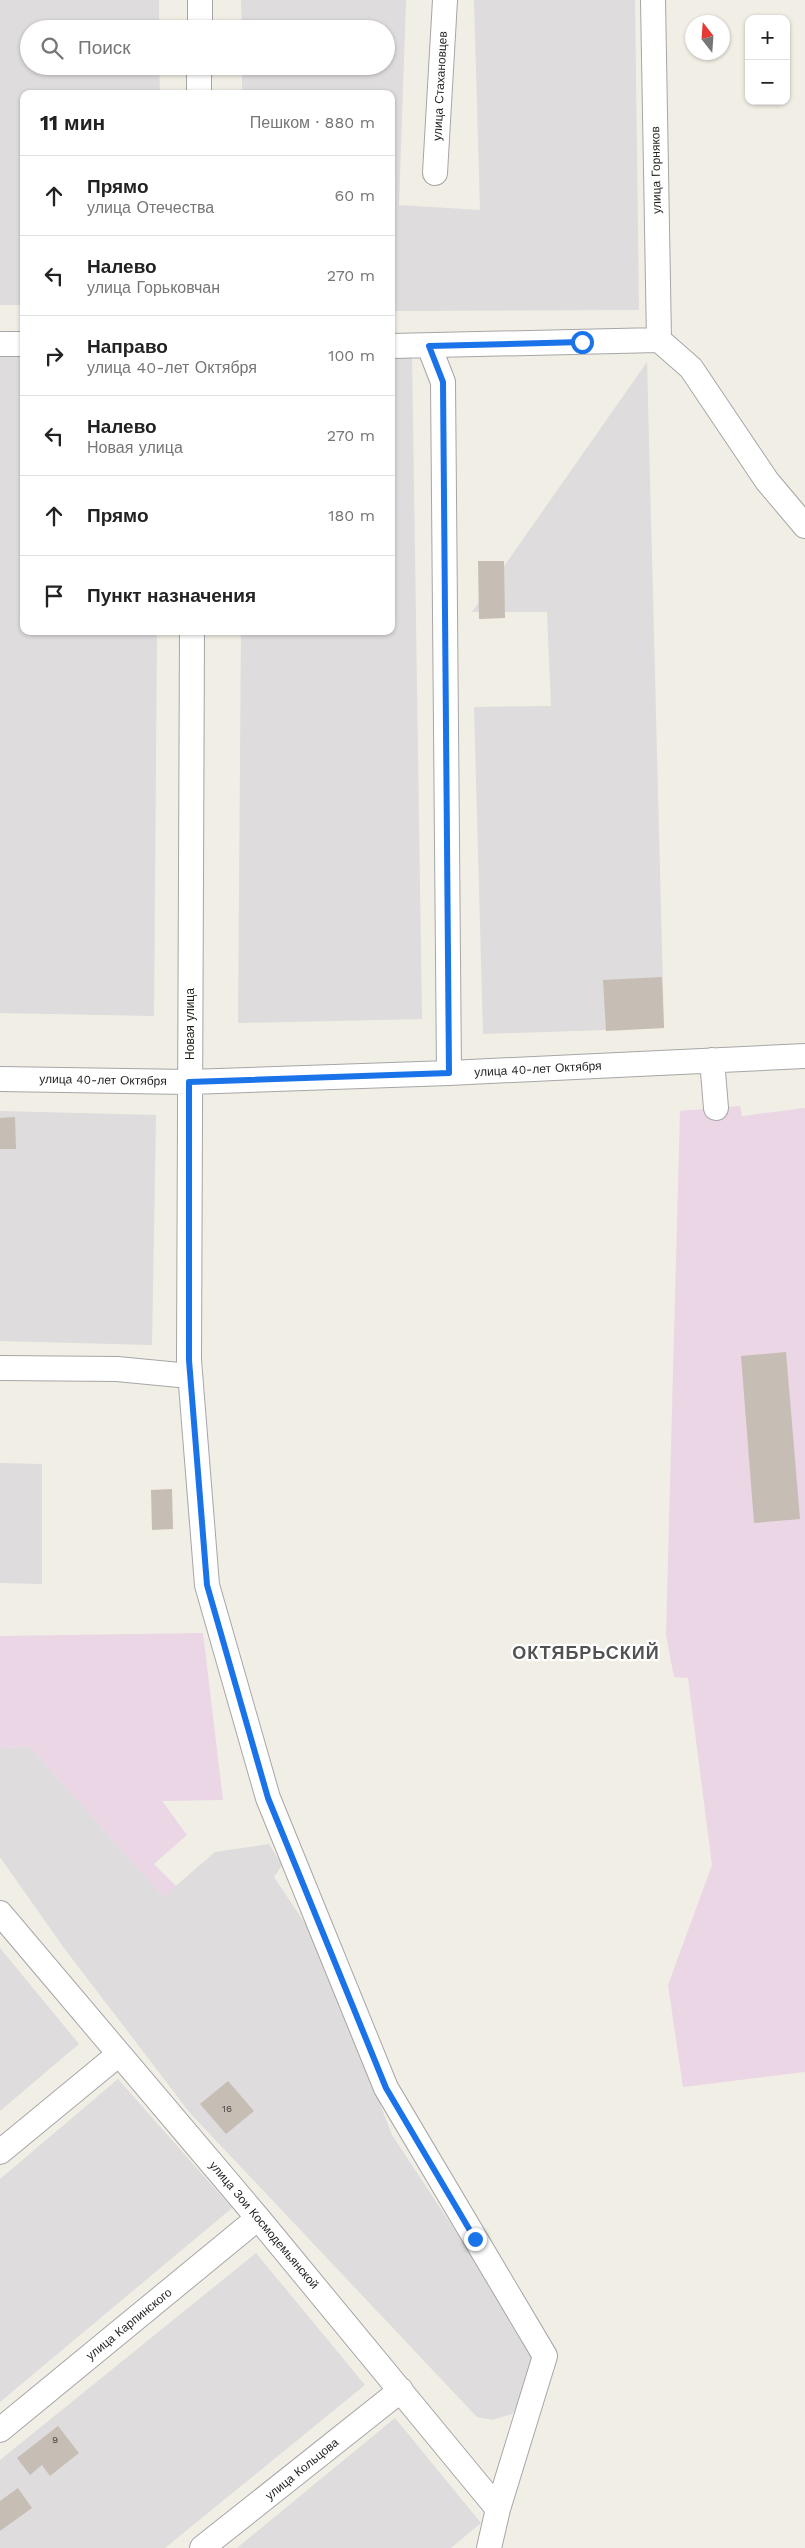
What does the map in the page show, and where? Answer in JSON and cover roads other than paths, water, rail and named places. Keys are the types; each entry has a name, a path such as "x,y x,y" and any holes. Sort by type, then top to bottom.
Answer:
{"street":[{"path":"200,0 200,20"},
{"name":"улица Стахановцев","path":"435,173 445,0"},
{"name":"улица Горняков","path":"653,0 659,340"},
{"path":"199,75 199,90"},
{"path":"395,346 659,340 691,368 767,481 805,526"},
{"path":"0,344 20,344"},
{"path":"429,346 443,382 449,1073"},
{"name":"Новая улица","path":"192,635 189,1082 190,1376 207,1585 268,1798 386,2088 545,2356 498,2509"},
{"name":"улица 40-лет Октября","path":"0,1079 189,1082 449,1073 805,1056"},
{"path":"712,1060 716,1108"},
{"path":"0,1368 117,1369 190,1376"},
{"name":"улица Зои Космодемьянской","path":"0,1913 258,2218 498,2509"},
{"path":"0,2152 119,2054"},
{"name":"улица Карпинского","path":"0,2430 258,2218"},
{"name":"улица Кольцова","path":"202,2548 401,2390"},
{"path":"489,2548 498,2509"}],"district":[{"name":"ОКТЯБРЬСКИЙ","path":"586,1653"}]}
